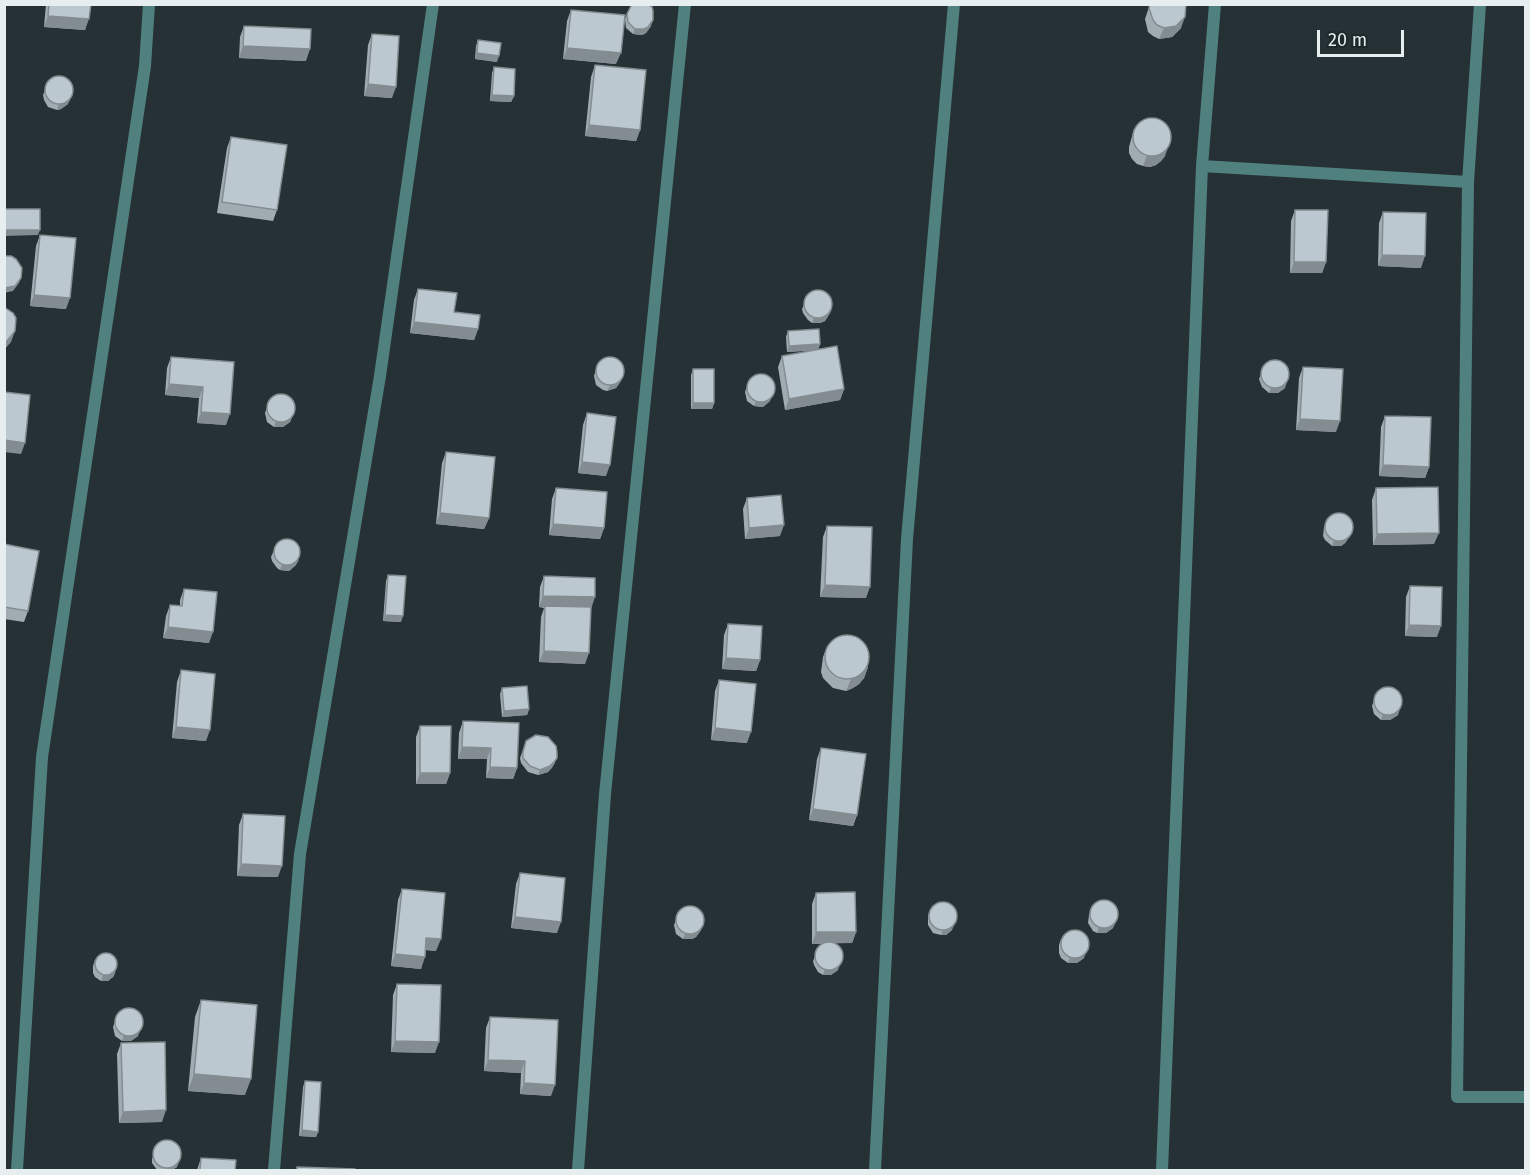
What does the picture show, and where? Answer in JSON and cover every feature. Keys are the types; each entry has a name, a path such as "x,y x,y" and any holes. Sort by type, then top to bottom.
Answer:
{"street":[{"path":"16,1170 42,757 145,66 149,4"},
{"path":"274,1170 300,854 380,376 433,4"},
{"path":"578,1170 605,794 686,4"},
{"path":"875,1170 907,539 954,4"},
{"path":"1162,1170 1202,166 1215,4"},
{"path":"1480,4 1468,182 1457,1097 1526,1097"},
{"path":"1202,166 1468,182"}],"building":[{"path":"49,4 91,4 89,19 48,16"},
{"path":"633,4 647,4 652,7 653,20 648,27 635,29 628,22 627,14"},
{"path":"1150,4 1186,4 1185,17 1176,26 1164,28 1153,20"},
{"path":"571,10 625,15 621,53 567,48"},
{"path":"244,26 311,29 310,49 243,46"},
{"path":"372,34 399,36 396,87 368,84"},
{"path":"478,40 501,43 499,56 477,53"},
{"path":"595,65 646,70 640,130 589,125"},
{"path":"494,67 515,69 514,96 492,95"},
{"path":"59,76 69,80 73,90 69,100 59,104 49,100 45,90 49,80"},
{"path":"1152,118 1165,124 1171,137 1165,150 1152,156 1139,150 1133,137 1139,124"},
{"path":"231,137 287,145 277,210 222,202"},
{"path":"4,209 40,209 40,230 4,230"},
{"path":"1295,210 1328,210 1326,262 1294,262"},
{"path":"1383,212 1426,213 1425,256 1382,255"},
{"path":"40,235 76,238 70,298 34,295"},
{"path":"4,256 16,259 22,268 21,278 15,286 4,288"},
{"path":"418,289 457,293 454,312 480,315 478,329 414,322"},
{"path":"818,290 828,294 832,304 828,314 818,318 808,314 804,304 808,294"},
{"path":"4,307 16,318 15,331 4,342"},
{"path":"819,329 820,344 789,346 788,331"},
{"path":"837,346 844,389 789,399 782,356"},
{"path":"171,357 234,362 230,414 201,412 203,387 169,384"},
{"path":"610,357 620,361 624,371 620,381 610,385 600,381 596,371 600,361"},
{"path":"1275,360 1285,364 1289,374 1285,384 1275,388 1265,384 1261,374 1265,364"},
{"path":"1303,367 1343,369 1340,421 1300,419"},
{"path":"693,369 714,369 714,403 693,403"},
{"path":"761,374 771,378 775,388 771,398 761,402 751,398 747,388 751,378"},
{"path":"4,392 30,395 25,443 4,440"},
{"path":"281,394 291,398 295,408 291,418 281,422 271,418 267,408 271,398"},
{"path":"587,413 616,417 610,465 582,462"},
{"path":"1385,416 1431,417 1429,467 1383,465"},
{"path":"446,452 495,457 489,518 440,513"},
{"path":"1438,487 1439,533 1377,534 1376,488"},
{"path":"556,488 607,492 604,528 553,524"},
{"path":"781,495 784,525 749,528 747,498"},
{"path":"1339,513 1349,517 1353,527 1349,537 1339,541 1329,537 1325,527 1329,517"},
{"path":"827,526 872,527 870,587 825,585"},
{"path":"287,539 297,542 300,552 297,562 287,565 277,562 274,552 277,542"},
{"path":"4,544 39,551 28,611 4,607"},
{"path":"388,575 406,576 403,616 385,615"},
{"path":"544,576 595,578 595,597 543,596"},
{"path":"1410,586 1442,587 1441,626 1409,625"},
{"path":"184,589 217,592 213,632 168,627 170,605 182,606"},
{"path":"545,606 591,607 589,653 544,651"},
{"path":"728,624 762,626 760,660 726,658"},
{"path":"847,635 856,636 863,641 868,648 868,666 863,673 856,678 847,679 838,678 831,673 826,666 825,657 826,648 831,641 838,636"},
{"path":"181,670 215,674 210,730 176,727"},
{"path":"719,680 756,684 751,732 715,728"},
{"path":"527,686 529,709 504,711 502,688"},
{"path":"1388,687 1398,691 1402,701 1398,711 1388,715 1378,711 1374,701 1378,691"},
{"path":"463,721 519,723 517,768 490,767 491,748 462,747"},
{"path":"420,726 451,726 450,773 420,773"},
{"path":"536,735 548,737 556,746 557,752 554,762 540,770 530,766 523,758 526,741"},
{"path":"821,748 866,754 857,815 813,809"},
{"path":"243,814 285,816 282,866 241,864"},
{"path":"520,873 565,878 561,922 515,917"},
{"path":"402,889 445,893 441,939 426,938 425,957 395,954"},
{"path":"855,892 856,932 816,932 816,893"},
{"path":"1104,900 1114,904 1118,914 1114,924 1104,928 1094,924 1090,914 1094,904"},
{"path":"943,902 953,906 957,916 953,926 943,930 933,926 929,916 933,906"},
{"path":"690,906 700,910 704,920 700,930 690,934 680,930 676,920 680,910"},
{"path":"1075,930 1085,934 1089,944 1085,954 1075,958 1065,954 1061,944 1065,934"},
{"path":"829,942 839,946 843,956 839,966 829,970 819,966 815,956 819,946"},
{"path":"106,953 114,956 117,964 114,972 106,975 98,972 95,964 98,956"},
{"path":"397,984 441,985 439,1042 395,1041"},
{"path":"201,1000 257,1005 251,1079 194,1074"},
{"path":"129,1008 139,1012 143,1022 139,1032 129,1036 119,1032 115,1022 119,1012"},
{"path":"490,1017 558,1020 555,1085 524,1083 525,1061 488,1060"},
{"path":"165,1042 166,1110 123,1112 121,1043"},
{"path":"305,1081 321,1082 318,1132 302,1130"},
{"path":"167,1140 177,1144 181,1154 177,1164 167,1168 157,1164 153,1154 157,1144"},
{"path":"201,1158 236,1160 235,1170 200,1170"},
{"path":"297,1167 355,1169 355,1170 297,1170"}]}
